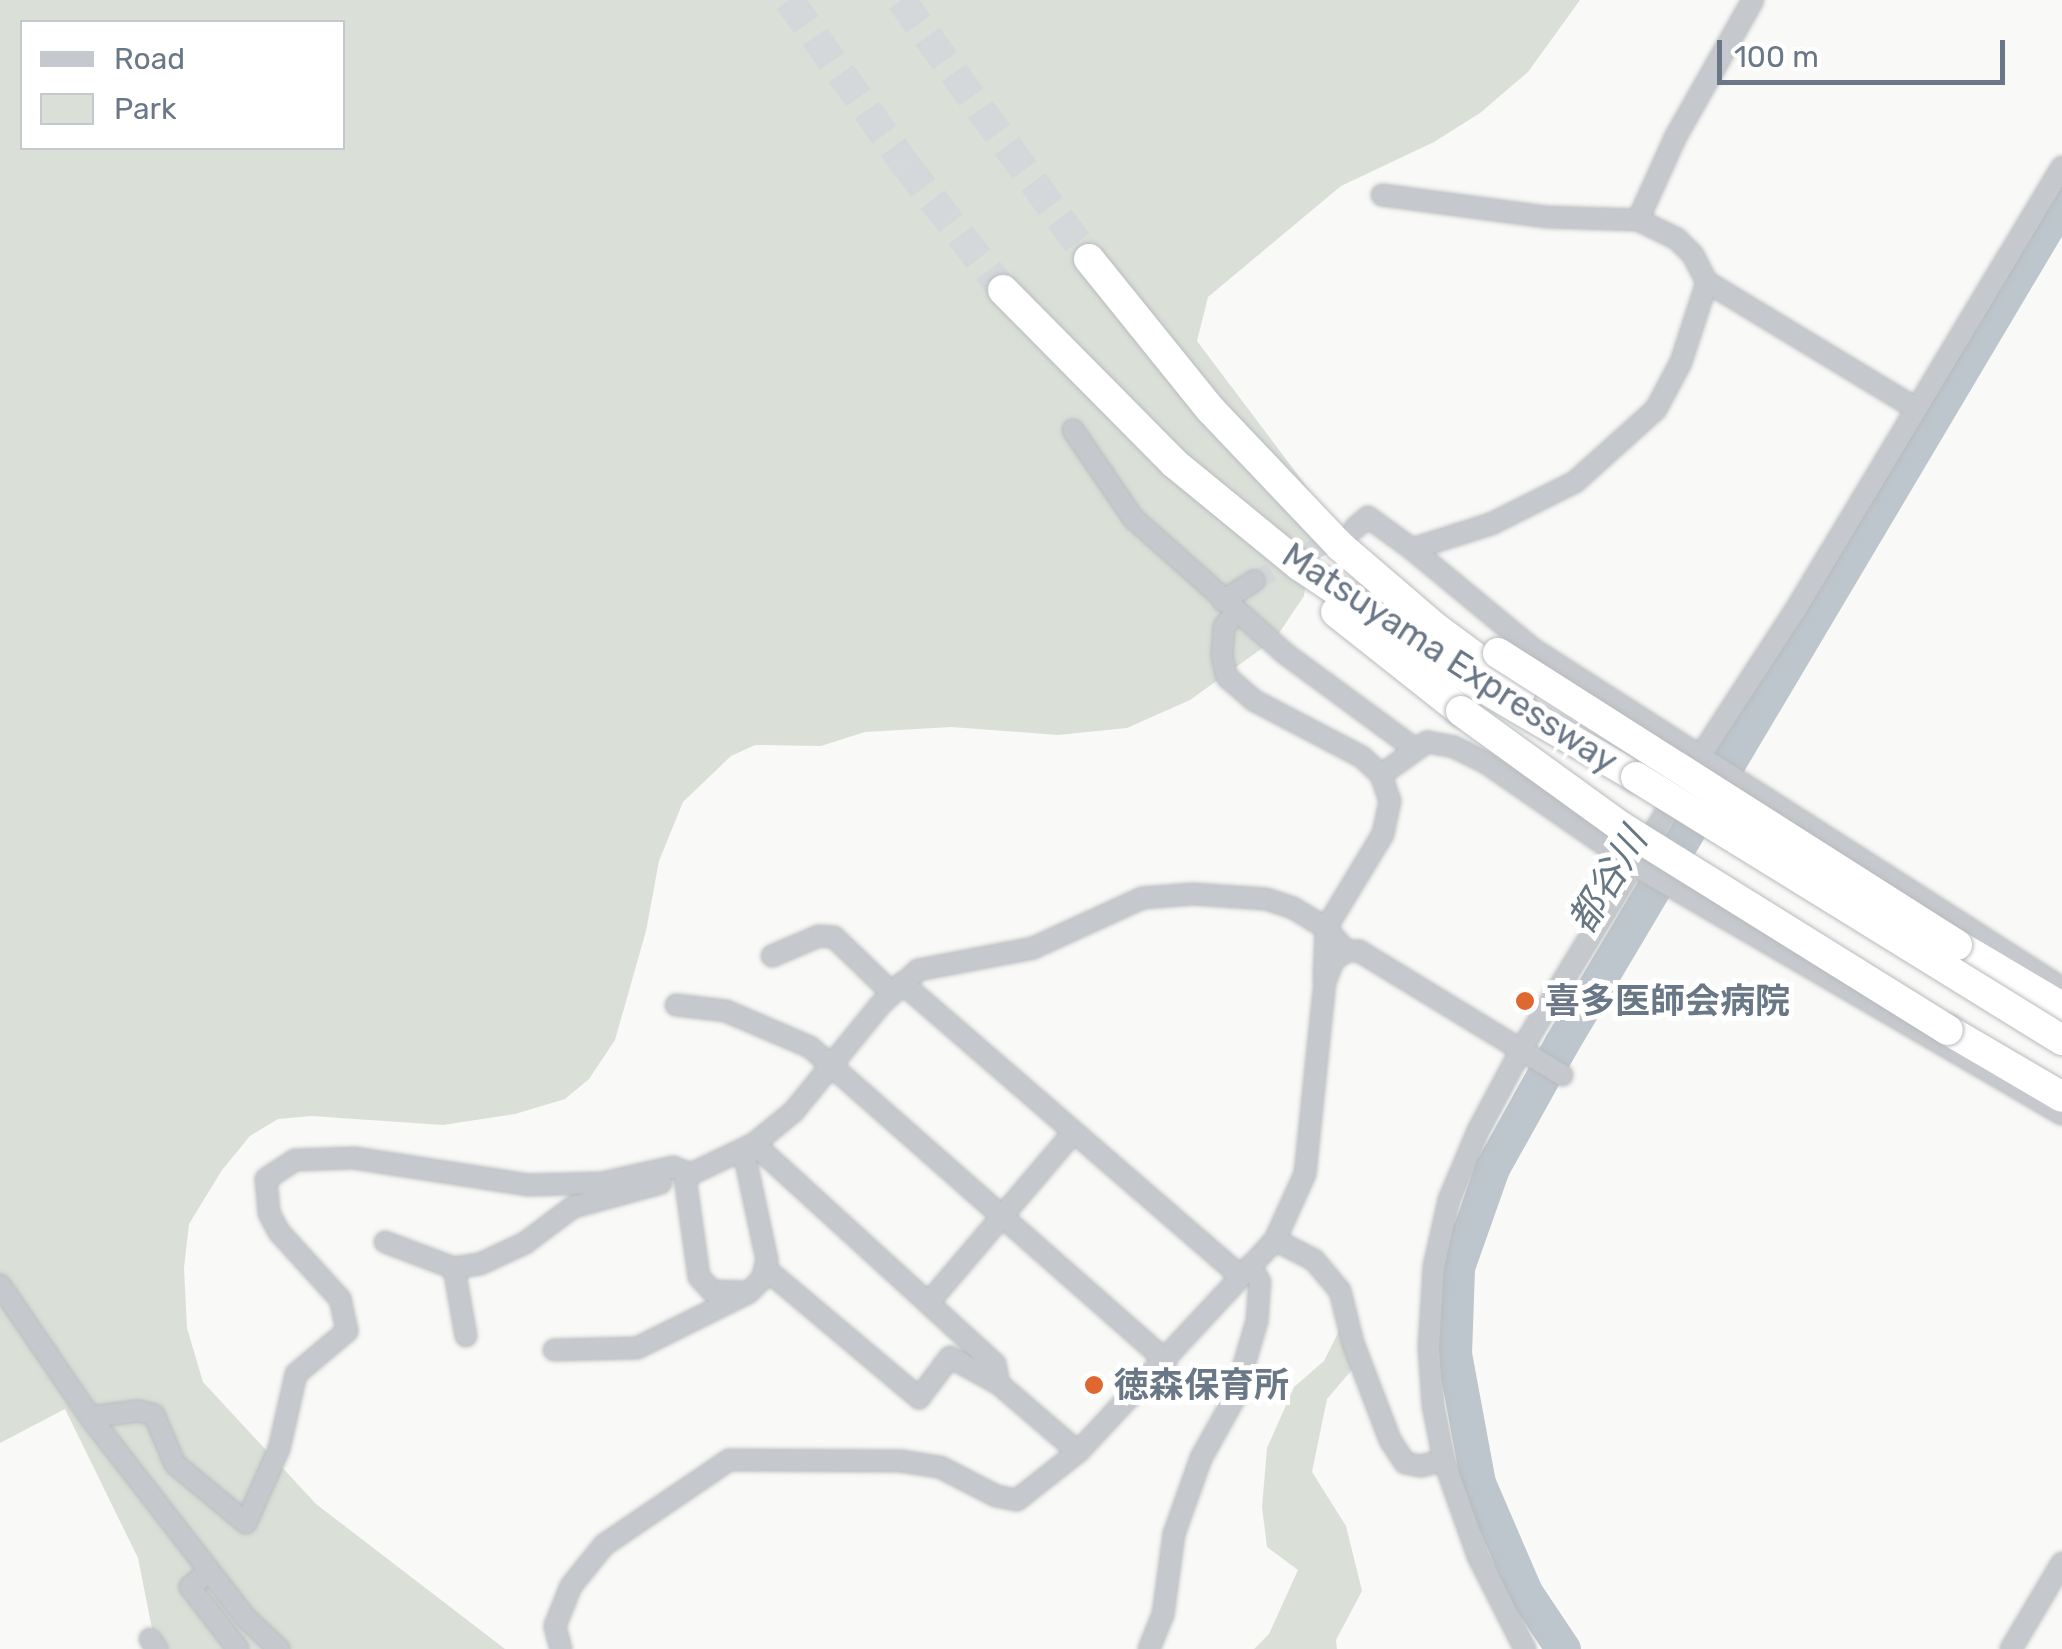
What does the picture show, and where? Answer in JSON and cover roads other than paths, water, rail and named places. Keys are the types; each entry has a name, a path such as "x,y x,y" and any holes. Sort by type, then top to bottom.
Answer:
{"highway":[{"name":"Matsuyama Expressway","path":"1089,259 1211,410 1302,507 1482,679 2062,1040"},
{"path":"1003,290 1058,350 1217,501 1278,566 2062,1007"},
{"path":"1482,679 1620,826 2062,1098"}],"street":[{"path":"1638,220 1676,136 1754,0"},
{"path":"1526,1649 1478,1556 1444,1460 1433,1405 1429,1346 1434,1267 1449,1200 1478,1132 1634,865 1795,611 2062,167"},
{"path":"1382,195 1546,217 1638,220 1677,239 1693,255 1707,282 1918,408"},
{"path":"1412,549 1530,506 1575,482 1622,445 1656,410 1681,362 1707,282"},
{"path":"1073,430 1133,518 1230,606 1415,748"},
{"path":"1355,528 1368,517 1533,649 2062,988"},
{"path":"561,1649 555,1626 571,1586 604,1545 729,1460 901,1461 940,1467 996,1496 1016,1500 1078,1452 1275,1240 1305,1174 1325,982 1326,928 1383,834 1390,801 1381,775 1362,757 1255,700 1226,677 1222,656 1230,606 1254,581"},
{"path":"1381,775 1428,742 1454,747 1485,762 1634,865 2062,1114"},
{"path":"385,1242 454,1268 480,1264 525,1244 574,1206 691,1174 746,1148 794,1111 897,988 918,970 1033,948 1142,898 1192,894 1266,899 1293,908 1326,928 1346,951 1359,952 1562,1074"},
{"path":"772,956 820,936 834,938 1260,1282 1257,1321 1234,1399 1202,1458 1174,1534 1162,1615 1149,1649"},
{"path":"1325,982 1334,962 1346,951"},
{"path":"676,1004 726,1011 810,1046 1166,1361"},
{"path":"930,1300 1073,1133"},
{"path":"554,1350 637,1348 748,1292 766,1270 746,1148"},
{"path":"746,1148 930,1300 995,1364 999,1384"},
{"path":"90,1418 139,1411 154,1415 175,1464 246,1523 280,1449 296,1374 347,1331 340,1299 279,1232 269,1213 266,1179 294,1160 354,1158 528,1185 602,1184 673,1167 683,1174 699,1277 712,1291 748,1292"},
{"path":"1275,1240 1314,1260 1340,1291 1353,1343 1390,1440 1404,1463 1420,1466 1444,1460"},
{"path":"454,1268 466,1336"},
{"path":"766,1270 775,1272 919,1398 950,1356 999,1384 1078,1452"},
{"path":"0,1284 90,1418 209,1571 279,1649"},
{"path":"2011,1649 2062,1563"},
{"path":"209,1571 190,1587 238,1649"}],"waterway":[{"name":"都谷川","path":"1563,1649 1525,1592 1478,1483 1454,1354 1457,1267 1492,1168 1561,1044 2062,201"}],"tunnel":[{"path":"789,0 905,164 1003,290"},
{"path":"901,0 1089,259"},
{"path":"1254,581 1340,536"}],"place":[{"name":"喜多医師会病院","path":"1525,1001"},
{"name":"徳森保育所","path":"1094,1385"}]}
